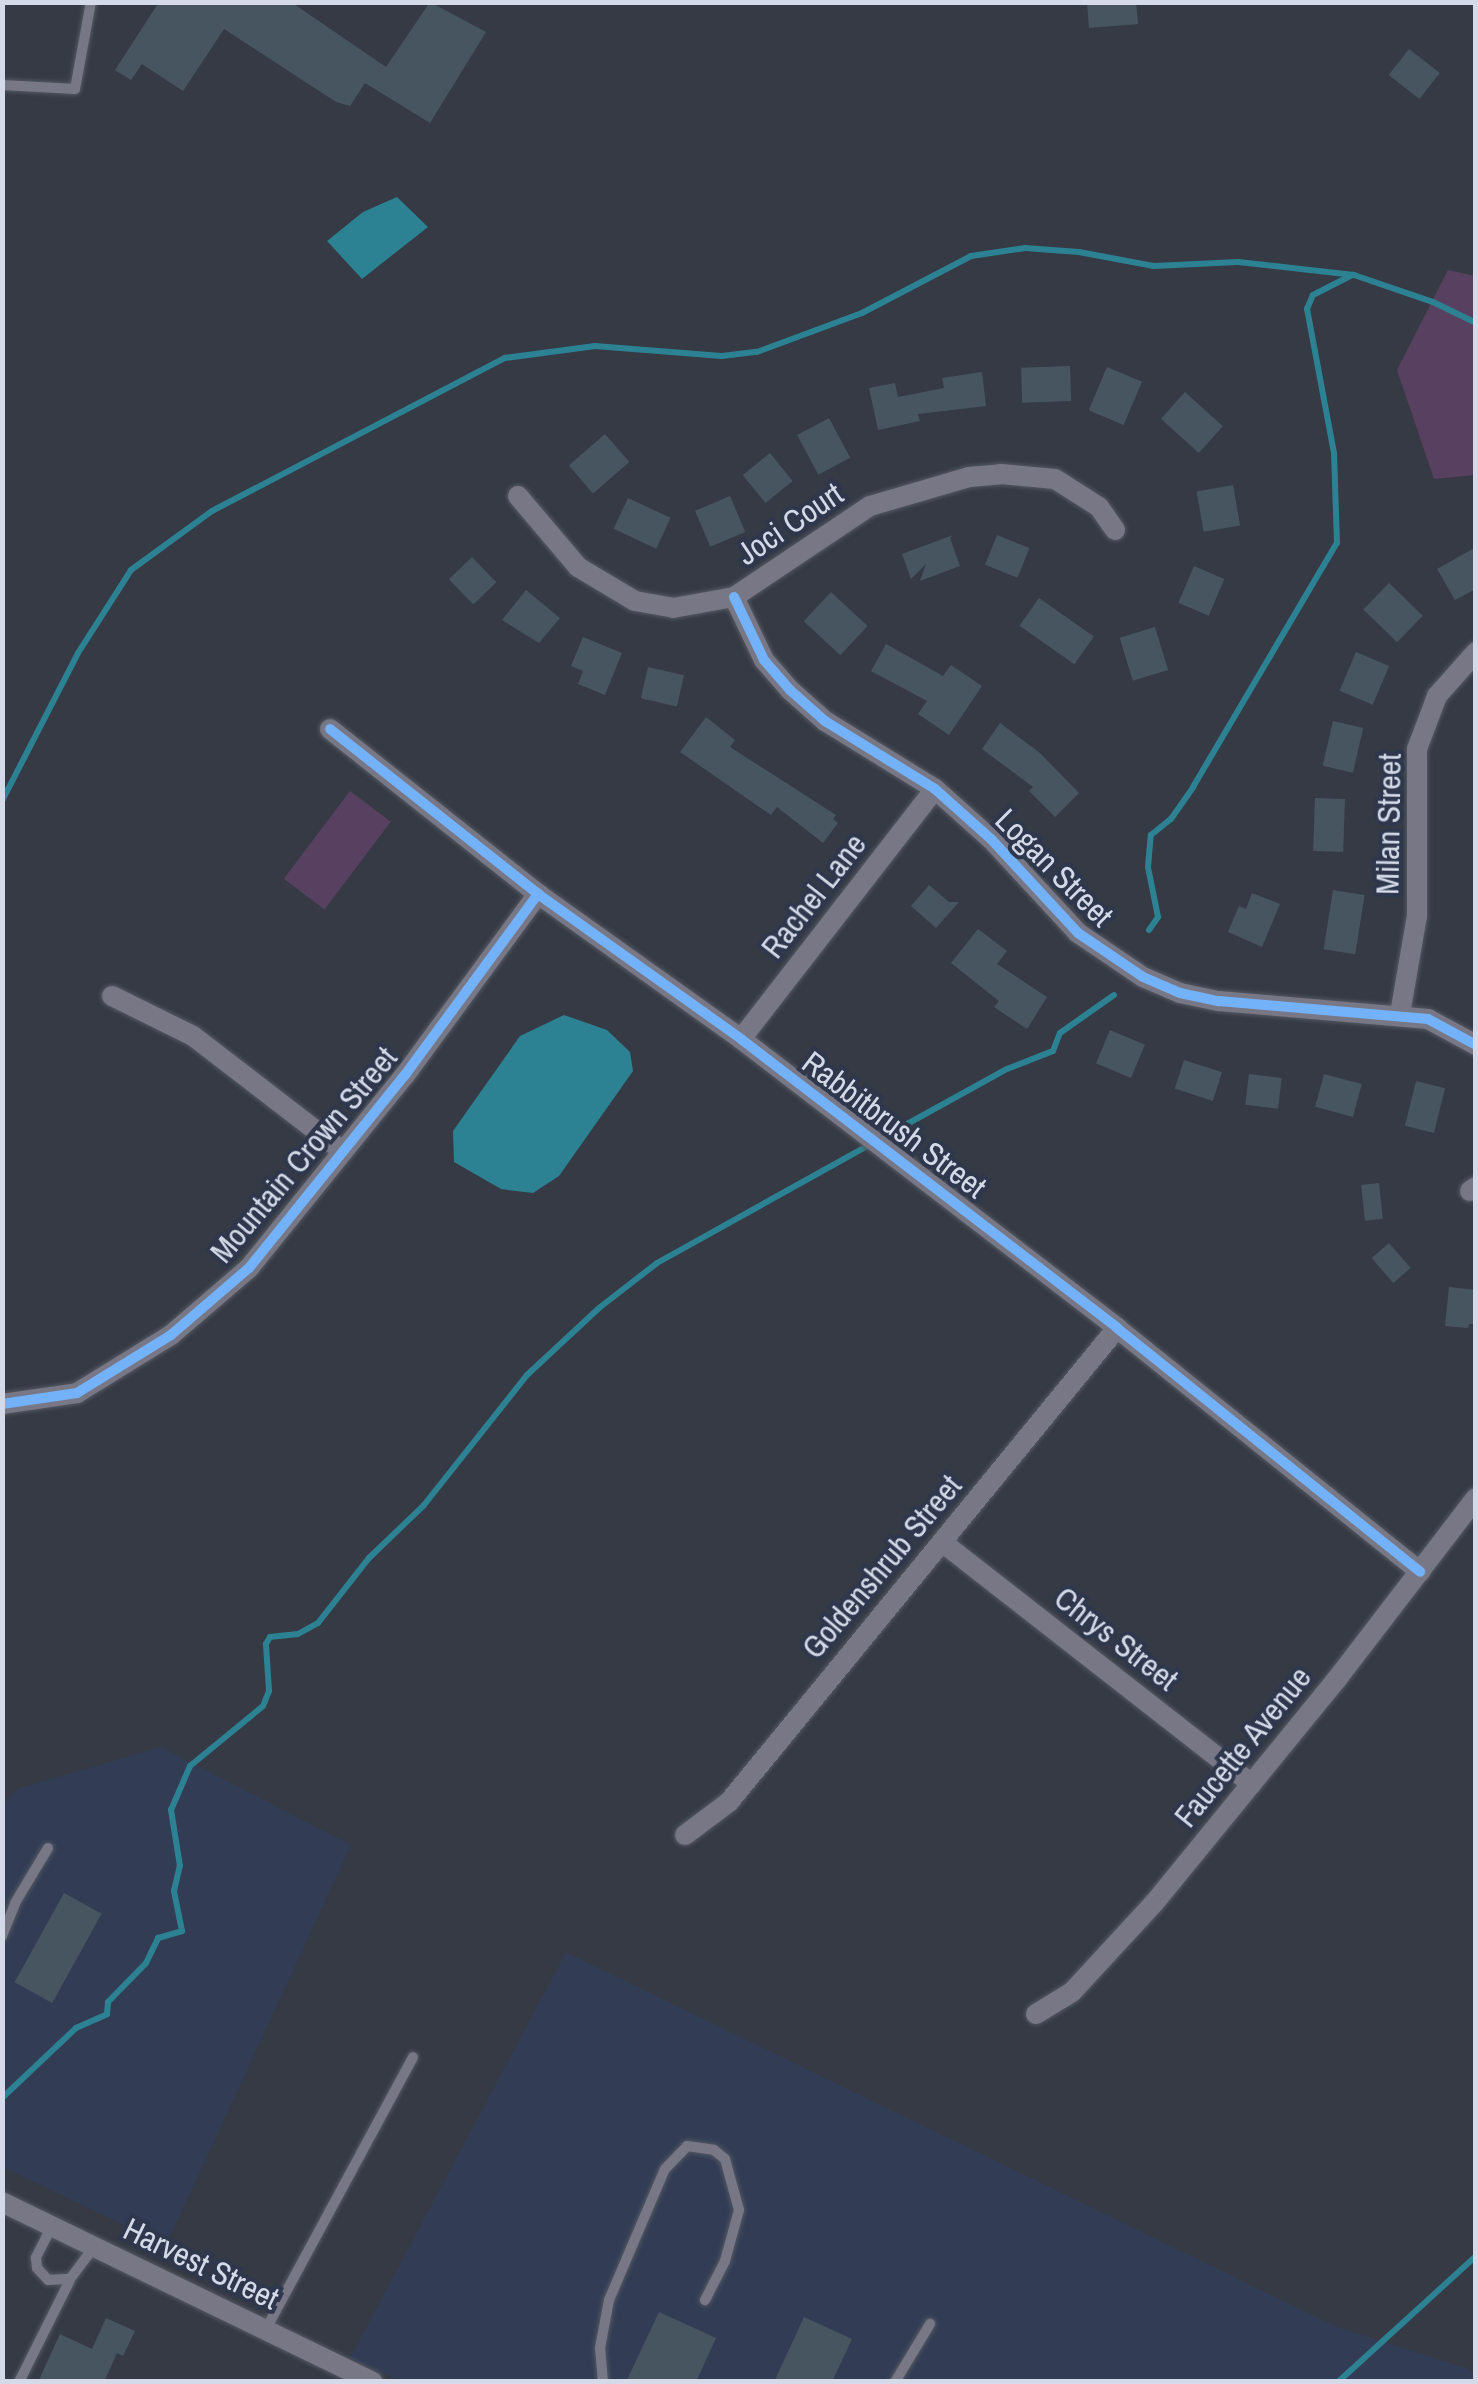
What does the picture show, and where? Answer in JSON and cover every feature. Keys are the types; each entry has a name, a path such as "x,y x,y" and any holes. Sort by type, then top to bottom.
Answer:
{"street":[{"name":"Joci Court","path":"518,496 578,567 635,602 673,608 734,598 870,506 915,490 969,478 1001,474 1055,479 1099,507 1116,530"},
{"name":"Logan Street","path":"734,598 778,678 826,721 935,789 992,839 1078,933 1143,977 1180,993 1219,1002 1400,1014 1451,1028 1476,1045"},
{"name":"Milan Street","path":"1400,1014 1417,916 1417,749 1437,696 1476,652"},
{"name":"Rabbitbrush Street","path":"330,729 538,894 741,1040 1117,1328 1420,1572"},
{"name":"Rachel Lane","path":"741,1040 935,789"},
{"name":"Mountain Crown Street","path":"2,1404 78,1393 171,1336 248,1268 405,1075 538,894"},
{"path":"112,996 193,1036 342,1150"},
{"name":"Goldenshrub Street","path":"685,1836 730,1802 1117,1328"},
{"name":"Faucette Avenue","path":"1036,2014 1072,1992 1156,1902 1476,1498"},
{"name":"Chrys Street","path":"942,1542 1252,1784"},
{"name":"Harvest Street","path":"2,2202 373,2382"}],"lane":[{"path":"2,84 74,88 90,2"},
{"path":"2,1936 15,1904 48,1848"},
{"path":"266,2329 412,2057"},
{"path":"603,2382 600,2348 610,2300 665,2168 687,2146 714,2150 725,2159 739,2210 725,2261 704,2300"},
{"path":"52,2226 36,2258 38,2268 48,2280 70,2279"},
{"path":"20,2382 70,2279 95,2246"},
{"path":"895,2382 930,2324"}],"shaded area":[{"path":"397,197 428,227 362,279 327,241 363,212"},
{"path":"1448,270 1475,276 1475,475 1434,479 1397,370"},
{"path":"350,791 391,822 325,910 284,879"},
{"path":"564,1015 607,1030 630,1052 633,1071 559,1176 533,1193 501,1189 454,1162 453,1131 520,1036"},
{"path":"161,1747 351,1845 166,2245 3,2167 2,1806 17,1789"},
{"path":"566,1952 1337,2327 1468,2369 1475,2374 1476,2381 402,2382 350,2358"}],"building":[{"path":"159,2 291,2 386,67 430,2 486,32 430,123 365,83 350,106 336,102 224,29 183,91 142,64 131,80 115,70"},
{"path":"1087,2 1136,2 1138,24 1089,28"},
{"path":"1409,49 1440,73 1419,99 1389,75"},
{"path":"1070,366 1071,401 1022,403 1021,368"},
{"path":"1107,367 1142,382 1124,425 1089,410"},
{"path":"982,372 986,406 918,414 920,421 878,430 869,388 895,383 898,397 944,388 942,378"},
{"path":"1185,392 1223,426 1199,453 1161,419"},
{"path":"829,418 850,458 818,475 797,435"},
{"path":"605,434 629,462 593,493 569,465"},
{"path":"770,453 793,481 765,503 743,475"},
{"path":"1233,485 1240,525 1204,532 1197,491"},
{"path":"730,496 745,532 710,547 695,511"},
{"path":"628,498 671,518 656,549 614,529"},
{"path":"953,535 950,538 960,566 920,581 926,564 911,579 902,554"},
{"path":"997,535 1029,548 1017,578 985,565"},
{"path":"1476,547 1476,589 1455,600 1437,569"},
{"path":"472,557 496,582 473,604 449,579"},
{"path":"1194,566 1224,579 1209,616 1178,603"},
{"path":"1389,583 1423,616 1397,642 1363,610"},
{"path":"526,590 560,618 539,643 502,620"},
{"path":"831,592 868,626 840,655 804,621"},
{"path":"1039,598 1094,636 1074,664 1019,626"},
{"path":"1155,627 1168,670 1133,681 1120,638"},
{"path":"583,637 622,653 605,695 578,684 583,671 571,666"},
{"path":"886,644 943,676 951,665 982,686 949,735 918,714 927,701 871,671"},
{"path":"1356,652 1389,666 1373,705 1340,691"},
{"path":"648,667 684,675 677,707 641,698"},
{"path":"706,717 735,740 730,747 836,815 833,819 838,823 823,843 777,807 771,815 680,752"},
{"path":"1333,721 1363,728 1353,773 1323,766"},
{"path":"1000,723 1040,753 1079,793 1055,817 1029,791 1033,787 982,749"},
{"path":"1315,798 1345,799 1343,852 1313,851"},
{"path":"929,885 949,902 959,902 936,928 911,906"},
{"path":"1333,890 1365,895 1355,954 1324,949"},
{"path":"1252,893 1280,904 1262,947 1228,932 1239,906 1246,909"},
{"path":"978,929 1007,951 997,964 1047,997 1027,1029 994,1007 999,1001 951,963"},
{"path":"1110,1030 1145,1045 1131,1078 1096,1063"},
{"path":"1184,1060 1222,1072 1213,1101 1175,1089"},
{"path":"1249,1074 1282,1078 1278,1109 1245,1105"},
{"path":"1324,1074 1362,1084 1353,1117 1315,1107"},
{"path":"1416,1081 1445,1088 1434,1133 1405,1126"},
{"path":"1379,1183 1383,1219 1365,1221 1361,1185"},
{"path":"1389,1243 1411,1268 1393,1283 1372,1258"},
{"path":"1449,1287 1476,1290 1476,1324 1469,1324 1468,1328 1445,1326"},
{"path":"64,1893 102,1914 52,2003 15,1982"},
{"path":"659,2312 716,2338 696,2382 626,2382"},
{"path":"804,2317 852,2339 832,2382 774,2382"},
{"path":"106,2318 135,2331 123,2356 117,2353 104,2382 38,2382 60,2334 92,2349"}],"waterway":[{"path":"2,801 78,653 131,570 212,511 505,358 595,346 722,356 757,352 862,313 971,256 1025,248 1079,252 1154,266 1238,262 1354,275 1433,302 1476,323"},
{"path":"1149,930 1158,917 1148,867 1151,835 1171,819 1193,787 1337,543 1334,453 1307,309 1313,295 1352,275"},
{"path":"880,1139 1007,1069 1053,1051 1060,1033 1114,995"},
{"path":"2,2098 76,2028 107,2014 108,2002 146,1963 158,1938 182,1931 174,1891 180,1866 171,1810 190,1766 263,1706 269,1691 266,1644 270,1637 298,1634 318,1623 369,1558 424,1505 527,1375 599,1308 657,1263 869,1145"},
{"path":"1338,2382 1476,2256"}],"cycle path":[{"path":"734,597 764,660 790,690 825,721 935,789 991,839 1078,933 1143,977 1180,993 1219,1001 1428,1019 1476,1045"},
{"path":"330,729 538,894 741,1039 1117,1328 1420,1572"},
{"path":"2,1404 77,1393 171,1335 249,1268 405,1075 538,894"}]}
